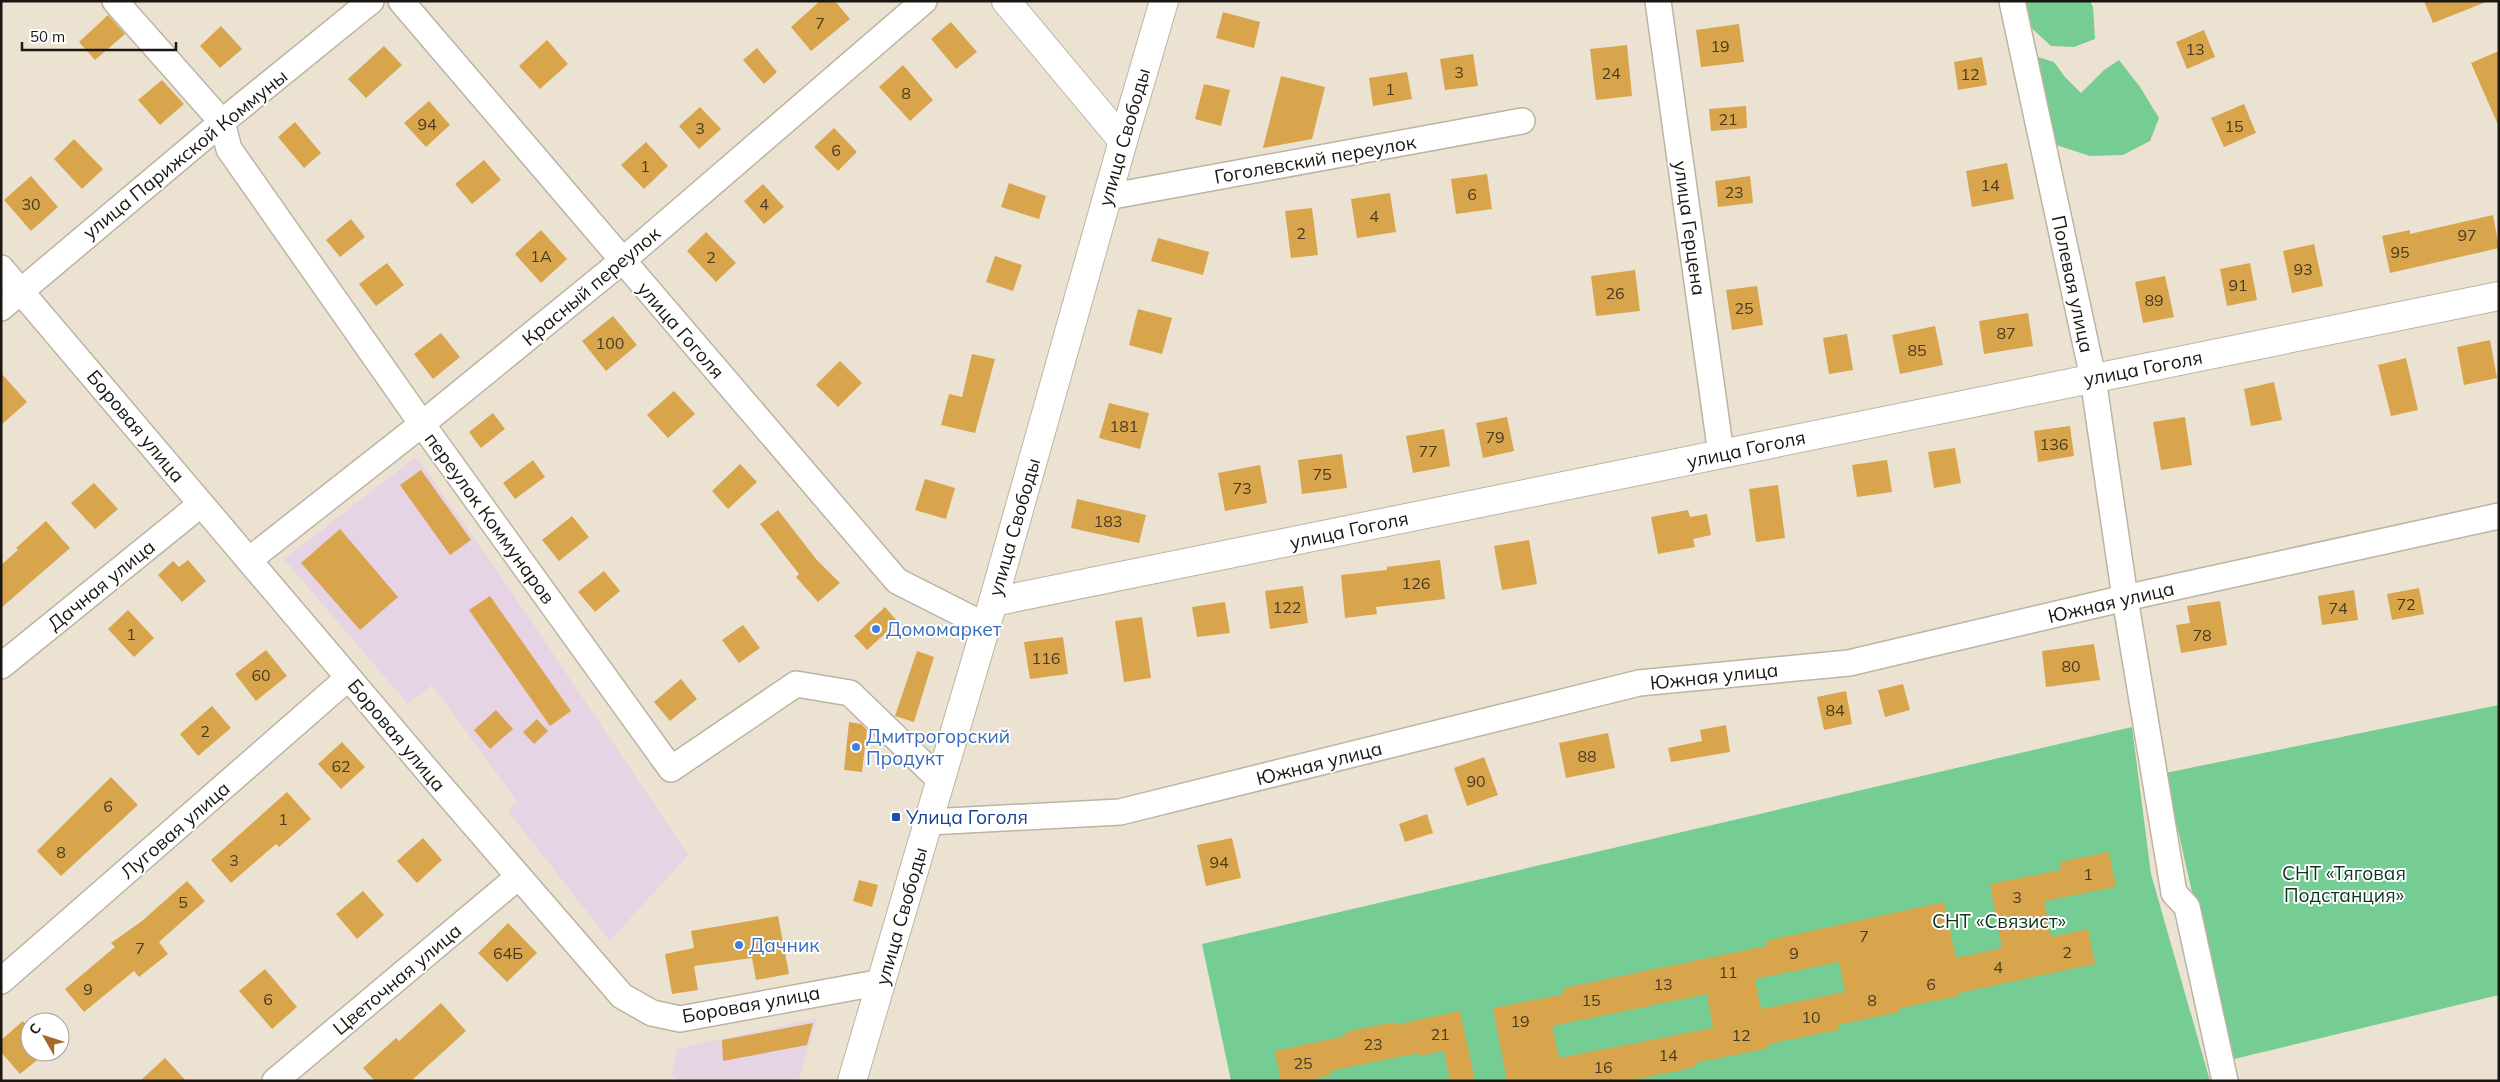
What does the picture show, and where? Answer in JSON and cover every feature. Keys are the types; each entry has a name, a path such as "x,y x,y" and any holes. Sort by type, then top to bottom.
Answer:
{"street":[{"name":"переулок Коммунаров","path":"115,1 222,122 229,149 422,424 671,769 796,684 850,693 941,781"},
{"name":"улица Парижской Коммуны","path":"1,308 20,290 222,122 371,1"},
{"name":"улица Гоголя","path":"401,1 898,581 990,614 1721,454 2499,296"},
{"name":"Красный переулок","path":"249,560 422,424 622,261 924,1"},
{"path":"1006,1 1123,141"},
{"name":"улица Свободы","path":"852,1081 990,614 1164,1"},
{"name":"улица Герцена","path":"1658,1 1721,454"},
{"name":"Полевая улица","path":"2012,1 2093,378 2125,598 2174,894 2187,907 2225,1081"},
{"name":"Гоголевский переулок","path":"1107,197 1522,121"},
{"name":"Боровая улица","path":"1,268 348,678 622,996 652,1013 680,1019 882,982"},
{"name":"Дачная улица","path":"1,666 201,504"},
{"name":"Южная улица","path":"928,822 1120,812 1639,684 1849,663 2125,598 2499,516"},
{"name":"Луговая улица","path":"1,982 348,678"},
{"name":"Цветочная улица","path":"276,1081 518,877"}],"shaded area":[{"path":"416,457 505,582 688,855 610,941 508,811 517,801 432,685 408,704 284,559"},
{"path":"817,1018 798,1081 678,1081 671,1075 677,1049"}],"green space":[{"path":"2021,1 2090,1 2093,7 2095,39 2074,47 2051,46 2026,23"},
{"path":"2038,57 2054,62 2065,77 2081,93 2104,70 2119,60 2140,87 2159,118 2150,141 2123,155 2090,156 2056,145 2044,114"},
{"name":"СНТ «Тяговая Подстанция»","path":"2499,705 2499,995 2230,1060 2165,773"},
{"name":"СНТ «Связист»","path":"2132,727 2151,874 2210,1081 1231,1081 1202,944"}],"building":[{"path":"820,1 835,1 850,19 811,51 791,27"},
{"path":"2424,1 2485,1 2486,2 2433,23"},
{"path":"1223,12 1260,22 1254,48 1216,38"},
{"path":"108,15 125,34 95,60 79,42"},
{"path":"951,22 977,52 956,69 931,39"},
{"path":"1739,24 1744,62 1701,67 1696,30"},
{"path":"221,26 242,49 220,68 200,46"},
{"path":"2204,30 2215,57 2187,69 2176,42"},
{"path":"547,40 568,64 540,89 519,66"},
{"path":"1627,45 1632,96 1596,100 1590,49"},
{"path":"384,46 402,65 366,98 348,79"},
{"path":"757,48 777,72 764,84 743,60"},
{"path":"2499,51 2499,127 2471,63"},
{"path":"1473,54 1478,86 1445,90 1440,59"},
{"path":"1982,57 1987,85 1958,90 1954,62"},
{"path":"903,65 933,100 910,121 879,87"},
{"path":"1407,72 1412,99 1373,106 1369,78"},
{"path":"1281,76 1325,87 1312,139 1263,148"},
{"path":"162,80 184,104 160,125 138,100"},
{"path":"1204,84 1230,90 1221,126 1195,119"},
{"path":"429,101 450,125 426,147 404,123"},
{"path":"2244,104 2256,133 2224,147 2211,118"},
{"path":"1746,106 1747,128 1711,131 1709,109"},
{"path":"700,107 721,129 699,149 679,126"},
{"path":"295,122 321,153 304,168 278,137"},
{"path":"834,128 857,152 838,171 814,147"},
{"path":"74,139 103,169 82,189 54,159"},
{"path":"646,142 668,166 644,189 621,165"},
{"path":"484,160 501,180 472,204 455,184"},
{"path":"2007,163 2014,199 1972,207 1966,171"},
{"path":"1487,174 1492,209 1456,214 1451,179"},
{"path":"31,176 58,207 31,231 4,200"},
{"path":"1750,176 1753,203 1718,207 1715,181"},
{"path":"1009,183 1046,196 1039,219 1001,207"},
{"path":"763,184 784,207 764,224 744,201"},
{"path":"1390,193 1396,232 1357,238 1351,199"},
{"path":"1312,208 1318,255 1291,258 1285,211"},
{"path":"2493,215 2499,248 2390,273 2382,236 2410,230 2410,234"},
{"path":"351,219 365,237 340,257 326,240"},
{"path":"541,230 567,259 541,283 515,254"},
{"path":"706,232 736,263 716,282 687,251"},
{"path":"1158,238 1209,252 1203,275 1151,261"},
{"path":"2314,244 2323,286 2292,293 2283,251"},
{"path":"995,256 1022,265 1013,291 986,282"},
{"path":"387,263 404,285 376,306 359,284"},
{"path":"2250,263 2257,300 2227,306 2220,269"},
{"path":"1635,270 1640,311 1596,316 1591,276"},
{"path":"2165,276 2174,317 2143,323 2135,282"},
{"path":"1757,286 1763,325 1732,330 1726,290"},
{"path":"1138,309 1172,318 1162,354 1129,345"},
{"path":"2028,313 2033,346 1984,354 1979,321"},
{"path":"613,316 637,345 606,371 582,341"},
{"path":"1935,326 1943,365 1900,374 1892,335"},
{"path":"441,333 460,357 433,379 414,354"},
{"path":"1847,334 1853,370 1829,374 1823,338"},
{"path":"2490,340 2497,378 2464,385 2457,347"},
{"path":"972,354 995,359 975,433 941,425 949,394 962,397"},
{"path":"2406,358 2418,410 2391,416 2378,365"},
{"path":"840,361 862,383 838,407 816,385"},
{"path":"1,373 27,402 1,425"},
{"path":"2274,382 2282,420 2251,426 2244,389"},
{"path":"674,391 695,414 668,438 647,415"},
{"path":"1109,403 1149,413 1140,449 1099,438"},
{"path":"493,413 505,429 481,448 469,432"},
{"path":"1507,417 1514,451 1483,458 1476,423"},
{"path":"2185,417 2192,465 2161,470 2153,422"},
{"path":"2070,426 2074,456 2038,462 2034,431"},
{"path":"1444,429 1450,466 1413,473 1406,436"},
{"path":"1955,448 1961,483 1934,488 1928,452"},
{"path":"1342,454 1347,488 1302,494 1298,460"},
{"path":"533,460 545,477 515,499 503,483"},
{"path":"1887,460 1892,492 1857,497 1852,465"},
{"path":"740,464 757,482 728,509 712,491"},
{"path":"1260,465 1267,503 1225,511 1218,473"},
{"path":"421,470 471,540 450,555 400,485"},
{"path":"925,479 955,488 946,519 915,510"},
{"path":"94,483 118,509 95,529 71,503"},
{"path":"1778,485 1785,538 1756,542 1749,489"},
{"path":"1077,499 1146,515 1139,543 1071,528"},
{"path":"778,510 816,559 840,583 818,602 796,577 799,574 760,524"},
{"path":"1688,510 1690,517 1707,514 1711,535 1693,539 1695,547 1658,554 1651,517"},
{"path":"572,516 589,537 559,561 542,540"},
{"path":"46,521 70,548 1,608 1,565 18,550 16,548"},
{"path":"340,529 398,597 360,630 301,563"},
{"path":"1529,540 1537,584 1502,590 1494,546"},
{"path":"188,560 206,581 182,602 158,575 173,561 179,567"},
{"path":"1440,560 1445,599 1376,607 1377,614 1345,618 1341,575 1387,570 1387,567"},
{"path":"604,571 620,591 595,612 578,592"},
{"path":"1303,586 1308,623 1270,629 1265,591"},
{"path":"2419,588 2424,614 2392,620 2387,594"},
{"path":"2354,590 2358,620 2322,625 2318,596"},
{"path":"490,596 571,711 550,726 469,610"},
{"path":"2220,601 2227,645 2181,653 2176,625 2190,623 2187,606"},
{"path":"1225,602 1230,633 1197,637 1192,607"},
{"name":"Домомаркет","path":"885,607 898,622 867,650 854,636"},
{"path":"128,610 154,638 134,657 108,629"},
{"path":"1142,617 1151,678 1124,682 1115,621"},
{"path":"743,625 760,648 739,663 722,640"},
{"path":"1063,637 1068,674 1030,679 1024,642"},
{"path":"2094,644 2100,680 2046,687 2042,651"},
{"path":"266,650 287,676 256,701 235,674"},
{"path":"917,651 934,657 914,722 895,716"},
{"path":"681,679 697,699 670,721 654,702"},
{"path":"1903,684 1910,710 1885,717 1878,690"},
{"path":"1846,691 1852,724 1824,730 1817,697"},
{"path":"212,706 231,728 198,756 180,734"},
{"path":"496,710 513,729 490,749 474,730"},
{"path":"537,719 548,731 534,744 523,732"},
{"name":"Дмитрогорский Продукт","path":"849,722 861,724 867,730 862,772 844,770"},
{"path":"1726,725 1730,752 1671,762 1668,748 1702,741 1700,730"},
{"path":"1608,733 1615,768 1566,778 1559,743"},
{"path":"342,742 365,767 341,789 318,764"},
{"path":"1484,757 1498,795 1467,806 1454,768"},
{"path":"111,777 138,805 61,876 37,851"},
{"path":"287,792 311,819 279,847 276,844 231,883 211,860"},
{"path":"1427,814 1433,833 1405,842 1399,824"},
{"path":"423,838 442,860 417,883 397,861"},
{"path":"1232,838 1241,878 1206,886 1197,845"},
{"path":"2109,852 2116,887 2044,901 2051,937 2088,929 2095,964 1958,993 1959,996 1900,1008 1900,1012 1838,1025 1839,1030 1768,1044 1769,1048 1695,1063 1696,1067 1647,1077 1623,1081 1507,1081 1493,1008 1564,994 1563,988 1767,946 1766,941 1944,902 1956,958 2002,948 1990,884 2061,870 2060,862","holes":["1839,962 1845,992 1761,1009 1755,979","1707,994 1713,1028 1559,1058 1552,1026"]},
{"path":"859,880 878,885 872,907 853,901"},
{"path":"187,881 205,901 159,942 168,954 139,977 134,971 84,1012 65,989 115,947 111,943 142,921"},
{"path":"363,891 384,915 357,939 336,914"},
{"name":"Дачник","path":"778,916 789,974 756,980 752,958 694,966 698,990 672,994 665,954 694,948 691,931"},
{"path":"508,923 537,953 507,982 478,953"},
{"path":"265,969 297,1007 272,1029 239,991"},
{"path":"441,1003 466,1031 411,1081 375,1081 363,1068 396,1038 399,1041"},
{"path":"1460,1011 1475,1081 1450,1081 1444,1051 1419,1056 1418,1053 1330,1071 1331,1075 1304,1081 1281,1081 1275,1051 1346,1036 1345,1032 1394,1022 1395,1025"},
{"path":"813,1023 807,1045 723,1061 722,1040"},
{"path":"20,1024 20,1062 35,1062 20,1074 1,1052 1,1040"},
{"path":"165,1058 186,1081 140,1081"}],"place":[{"name":"Домомаркет","path":"876,629"},
{"name":"Дмитрогорский Продукт","path":"856,747"},
{"name":"Улица Гоголя","path":"896,817"},
{"name":"Дачник","path":"739,945"}]}
